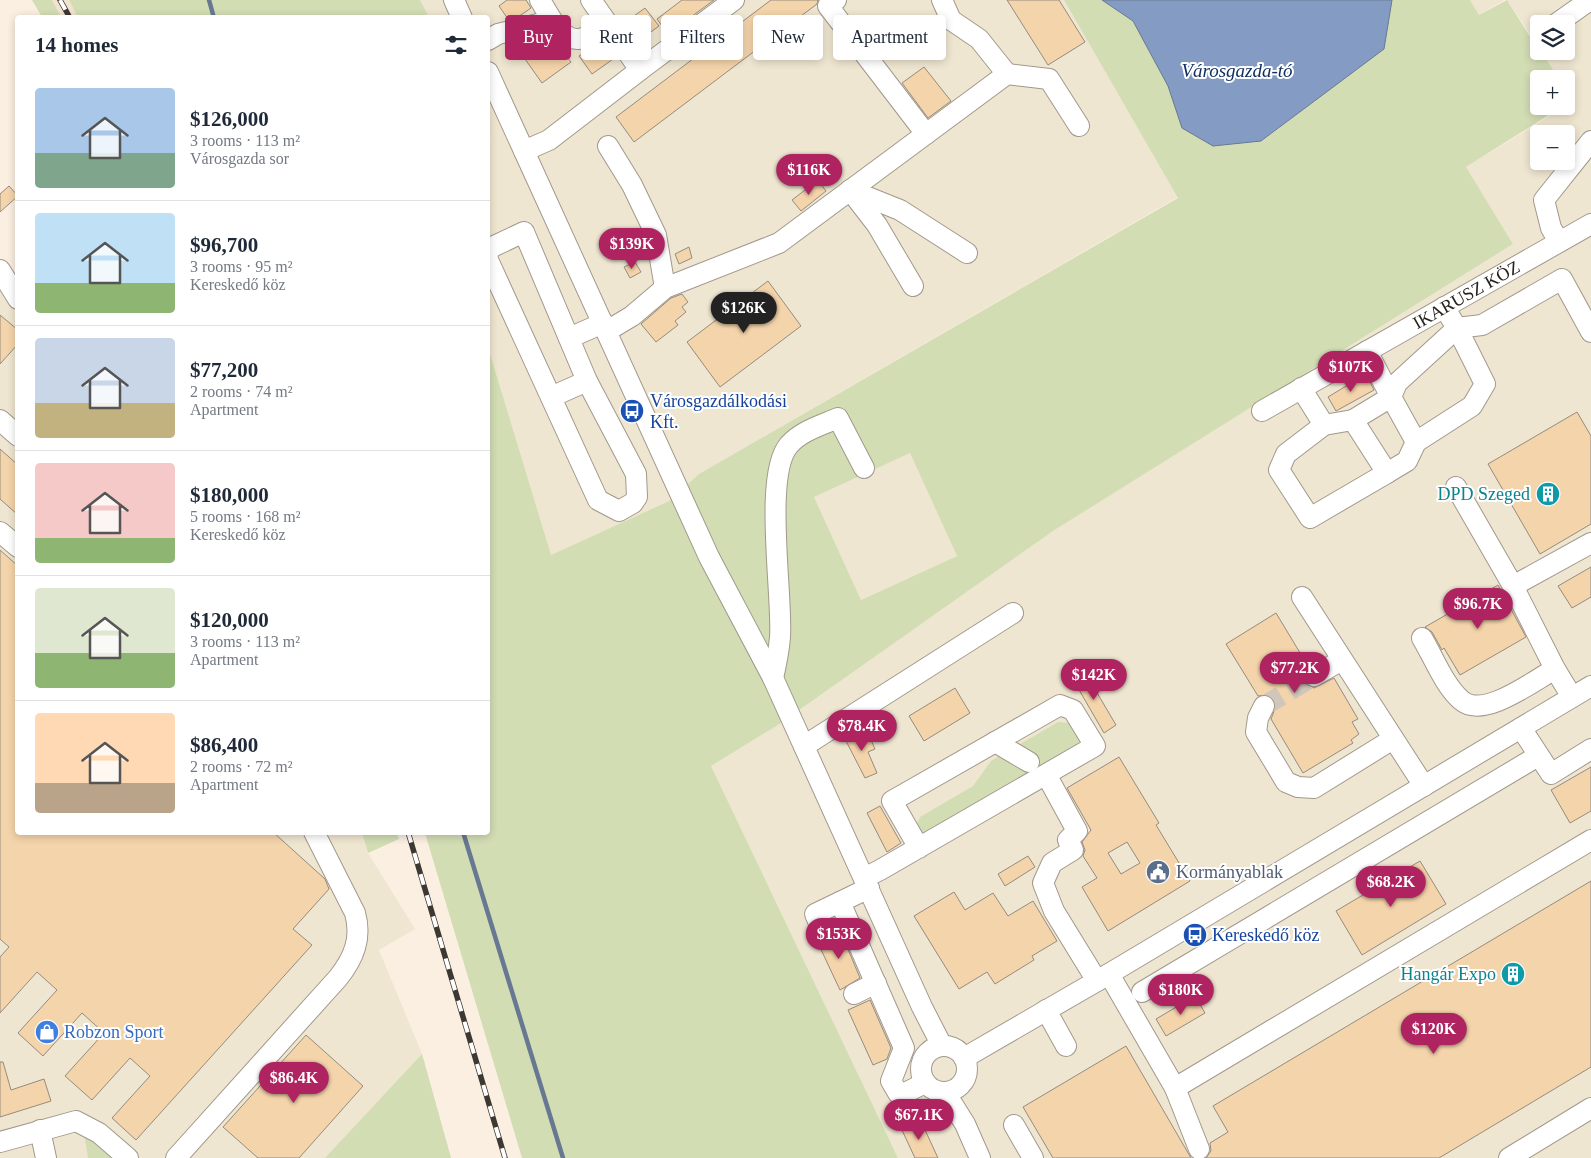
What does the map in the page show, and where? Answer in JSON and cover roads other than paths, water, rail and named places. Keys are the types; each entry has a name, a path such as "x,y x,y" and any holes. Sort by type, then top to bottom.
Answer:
{"street":[{"path":"454,0 461,15"},
{"path":"540,0 569,38 581,38"},
{"path":"590,0 601,15"},
{"path":"524,151 549,140 734,0"},
{"path":"836,0 828,6 926,134"},
{"path":"942,0 951,20 979,39 1007,74"},
{"path":"1569,15 1590,0"},
{"path":"490,39 505,32"},
{"path":"633,60 640,70"},
{"path":"569,338 632,316 665,288 779,242 1007,74 1049,79 1079,126"},
{"path":"490,76 709,556 773,678 922,1008 936,1048"},
{"path":"1559,242 1551,228 1544,200 1591,141"},
{"path":"608,146 632,185 656,235 665,288"},
{"path":"850,190 900,210 967,252"},
{"path":"850,190 877,225 913,286"},
{"path":"490,248 554,218"},
{"name":"IKARUSZ KÖZ","path":"1262,411 1591,224"},
{"path":"490,264 598,500 620,511 633,503 637,497 636,474 587,381 524,232"},
{"path":"0,270 15,294"},
{"path":"1444,307 1457,328 1485,384 1472,406 1416,442 1407,461 1310,518 1279,470 1286,454 1324,426 1353,420 1391,397 1397,383 1457,328 1482,325 1562,279 1591,332"},
{"path":"1367,351 1416,442"},
{"path":"550,397 587,381"},
{"path":"1301,388 1324,426"},
{"path":"773,678 780,636 775,500 782,459 788,446 799,436 838,418 864,468"},
{"path":"0,420 15,433"},
{"path":"1353,420 1387,473"},
{"path":"1456,487 1513,586 1554,669 1572,698"},
{"path":"0,532 15,544"},
{"path":"1513,586 1591,543"},
{"path":"1302,597 1424,786"},
{"path":"804,746 1013,613"},
{"path":"1422,638 1454,692 1463,702 1476,707 1491,705 1554,669"},
{"path":"1314,676 1342,660"},
{"path":"964,1058 1103,978 1591,686"},
{"path":"822,930 815,914 840,902 919,848 1095,746 1073,710 1060,705 892,802 919,848"},
{"path":"1264,706 1258,718 1256,732 1286,782 1298,787 1314,788 1393,739"},
{"path":"1521,728 1551,774 1591,749"},
{"path":"995,742 1029,762"},
{"path":"1142,992 1538,756"},
{"path":"1046,776 1077,831 1068,840 1073,850 1052,863 1043,884 1054,911 1103,978 1175,1088 1199,1150"},
{"path":"1368,819 1385,847"},
{"path":"176,1158 338,978 354,953 359,927 355,913 316,835"},
{"path":"1175,1088 1591,840"},
{"path":"1236,898 1251,926"},
{"path":"840,902 904,1048 891,1081 895,1090 906,1093 925,1083"},
{"path":"854,994 876,983"},
{"path":"1046,1010 1066,1046"},
{"path":"951,1047 964,1058 966,1073 952,1090 938,1092 925,1083 921,1075 924,1057 936,1048 951,1047"},
{"path":"952,1090 980,1158"},
{"path":"1509,1158 1591,1108"},
{"path":"0,1142 72,1121 82,1123 94,1130 128,1158"},
{"path":"1014,1125 1033,1158"},
{"path":"40,1130 46,1158"}],"water":[{"name":"Városgazda-tó","path":"1102,0 1392,0 1384,49 1261,141 1213,146 1182,128 1168,86 1133,21"}],"waterway":[{"path":"209,0 213,15"},
{"path":"464,835 563,1158"}],"tunnel":[{"path":"1264,706 1314,676"}],"railway":[{"path":"60,0 68,15"},
{"path":"409,835 505,1158"}],"place":[{"name":"Városgazdálkodási Kft.","path":"632,411"},
{"name":"DPD Szeged","path":"1548,494"},
{"name":"Kormányablak","path":"1158,872"},
{"name":"Kereskedő köz","path":"1195,935"},
{"name":"Hangár Expo","path":"1513,974"},
{"name":"Robzon Sport","path":"47,1032"}]}
